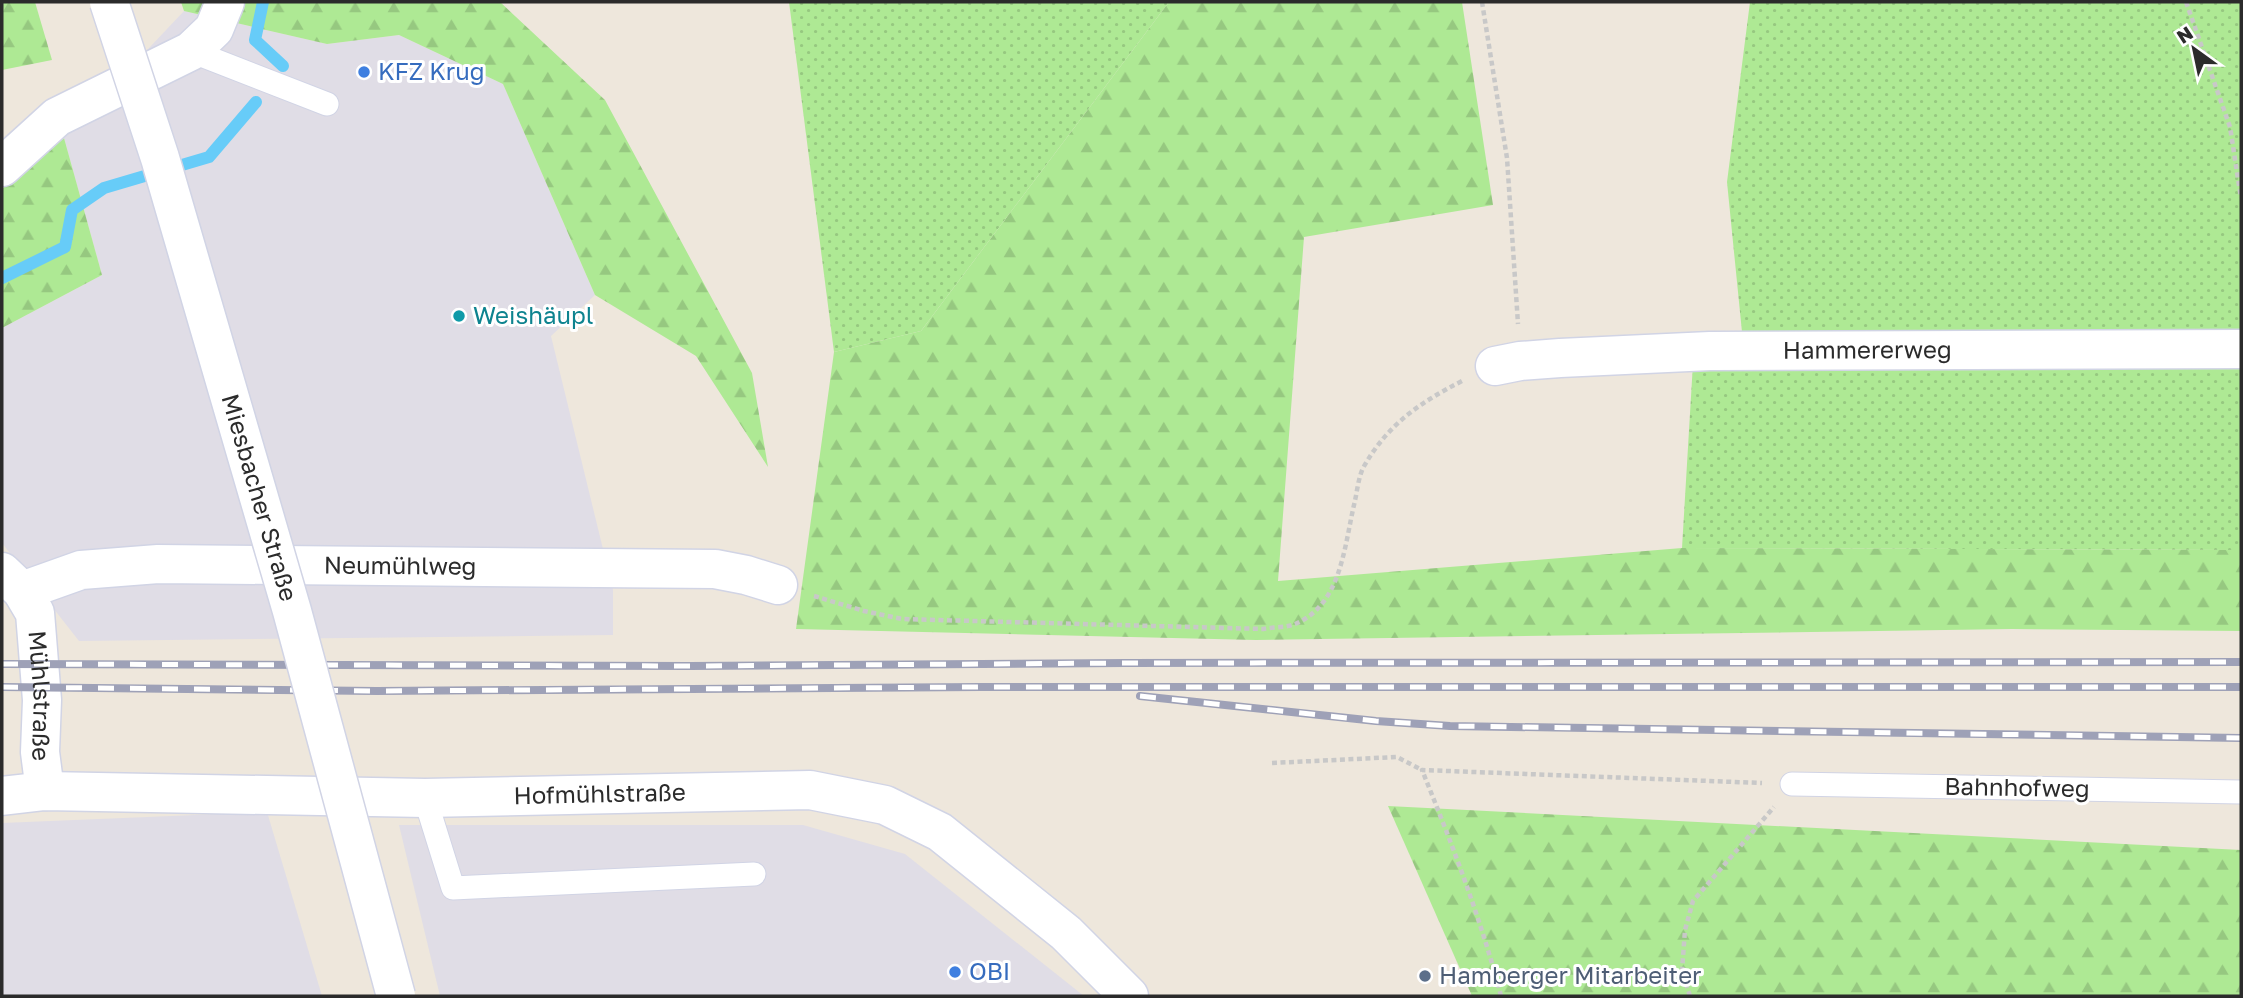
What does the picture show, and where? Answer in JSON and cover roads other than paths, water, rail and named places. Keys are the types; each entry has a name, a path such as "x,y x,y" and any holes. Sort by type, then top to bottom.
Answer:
{"street":[{"name":"Miesbacher Straße","path":"109,2 160,158 288,598 396,996"},
{"path":"2,167 57,117 191,51 214,29 225,2"},
{"name":"Hammererweg","path":"1507,364 1710,351 2241,349"},
{"name":"Neumühlweg","path":"12,581 81,570 158,564 715,569 778,585"},
{"name":"Mühlstraße","path":"12,581 35,613 42,700 40,752 45,791"},
{"name":"Hofmühlstraße","path":"2,796 45,791 425,799 810,790 885,805 940,832 1066,933 1129,996"}],"lane":[{"path":"191,51 327,104"},
{"name":"Bahnhofweg","path":"1792,784 2241,792"},
{"path":"425,799 453,888 754,874"}],"waterway":[{"path":"263,2 255,40 283,66"},
{"path":"2,278 65,247 72,210 104,188 209,157 256,102"}],"railway":[{"path":"2,664 690,666 2241,662"},
{"path":"2,687 377,691 980,687 2241,687"},
{"path":"1140,696 1376,721 1450,726 2241,738"}],"place":[{"name":"KFZ Krug","path":"364,72"},
{"name":"Weishäupl","path":"459,316"},
{"name":"OBI","path":"955,972"},
{"name":"Hamberger Mitarbeiter","path":"1425,976"}]}
